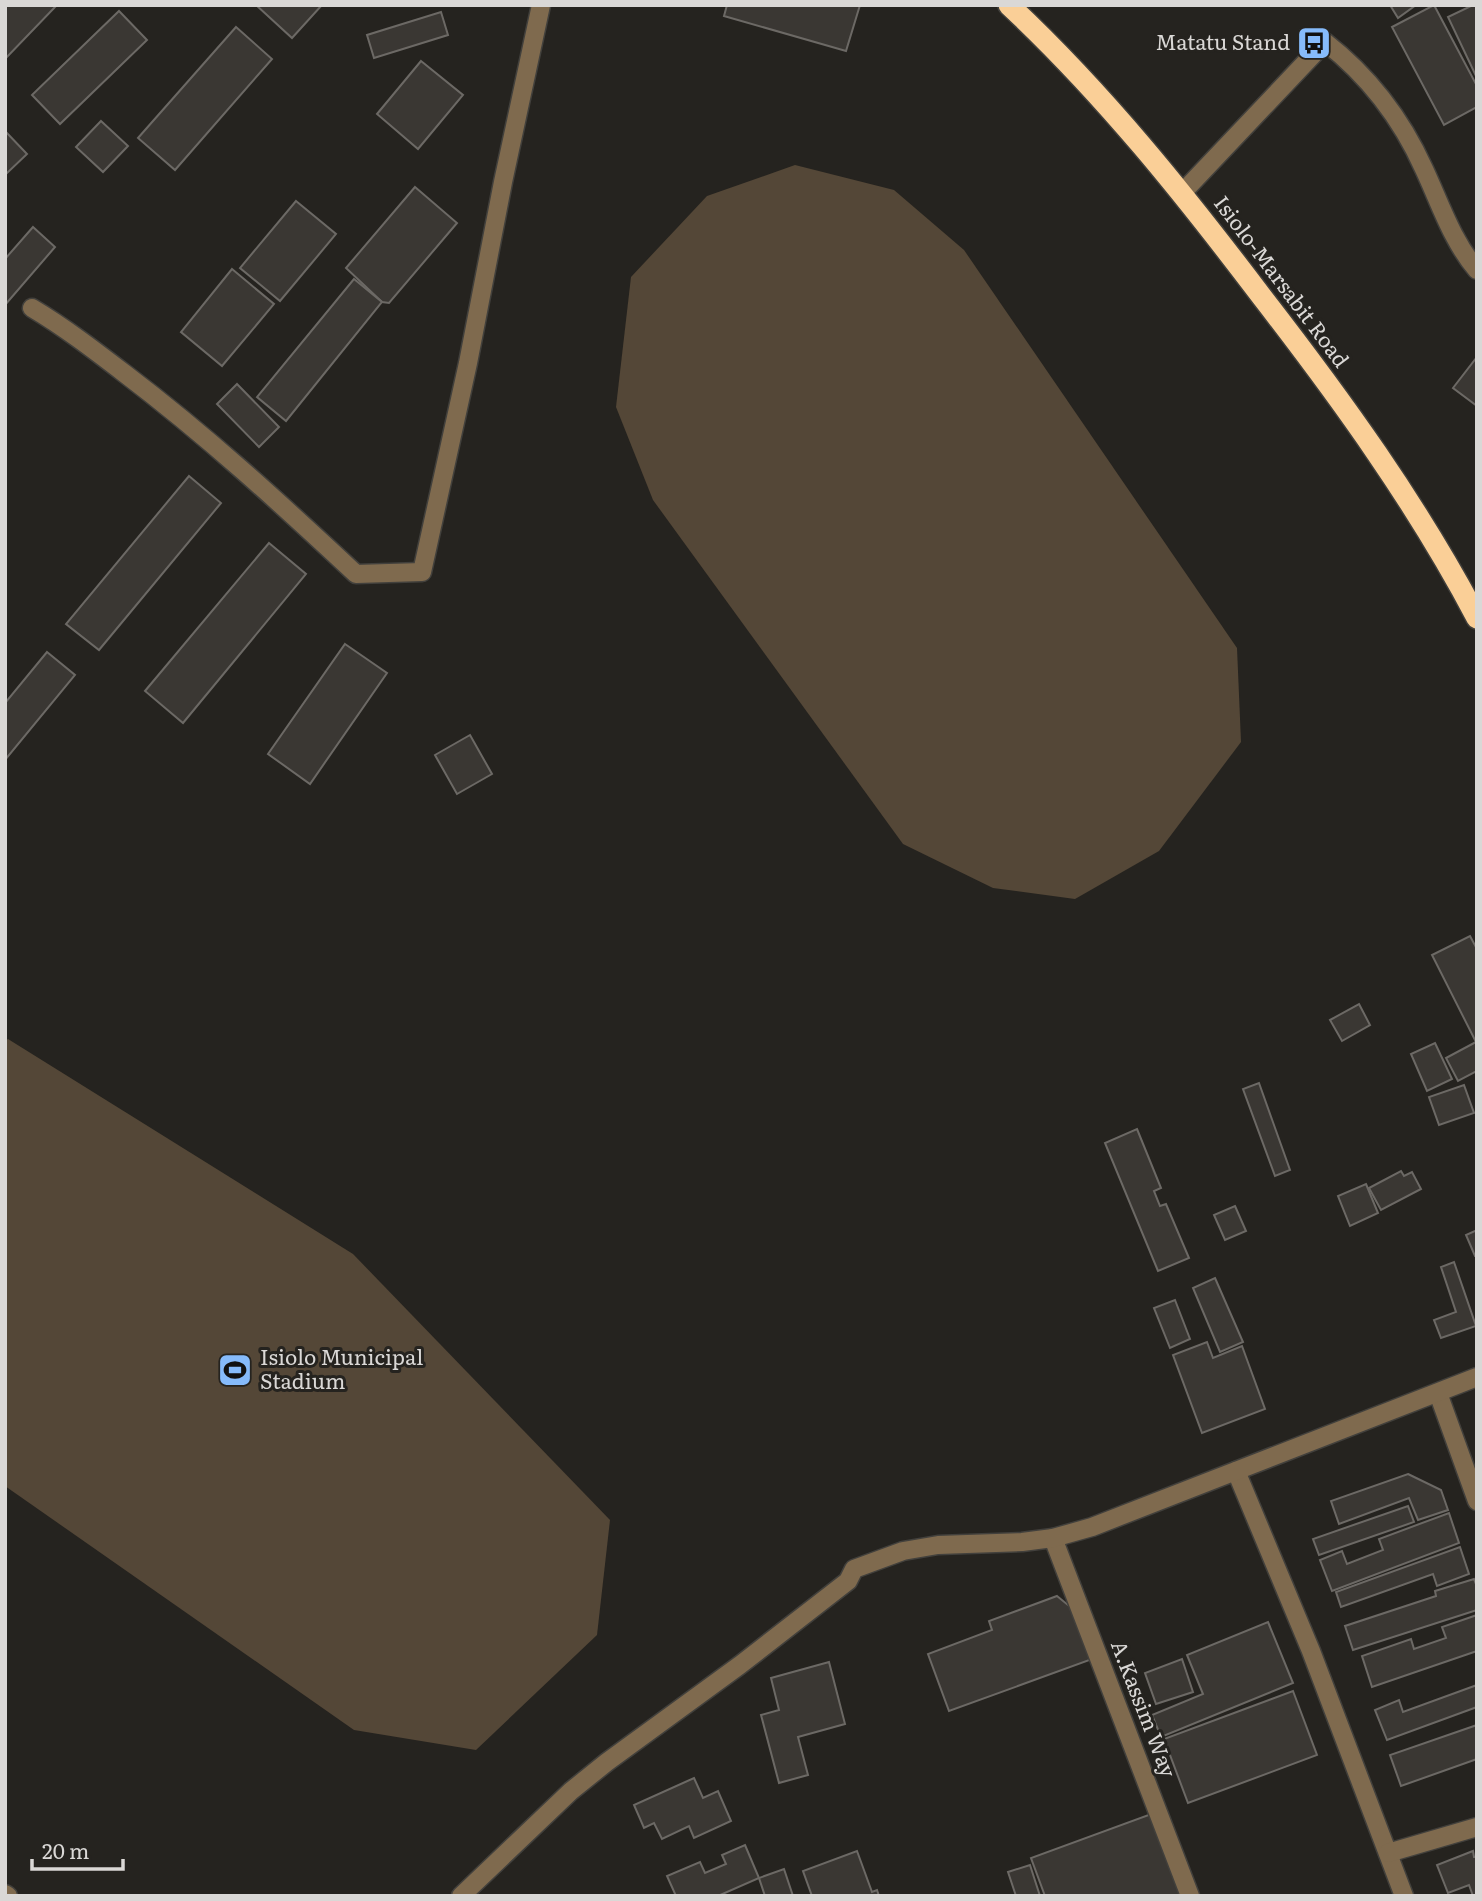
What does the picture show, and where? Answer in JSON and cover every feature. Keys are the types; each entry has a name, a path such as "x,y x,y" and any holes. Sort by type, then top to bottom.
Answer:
{"highway":[{"name":"Isiolo-Marsabit Road","path":"1009,5 1094,90 1182,193 1358,426 1424,527 1477,618"}],"street":[{"path":"32,308 59,324 225,454 356,574 422,572 541,5"},
{"path":"1182,193 1325,43 1366,78 1397,117 1423,166 1455,239 1477,270"},
{"path":"461,1896 571,1791 848,1581 853,1569 903,1551 938,1545 1022,1542 1053,1538 1092,1527 1477,1377"},
{"path":"1438,1393 1477,1501"},
{"path":"1236,1471 1311,1651 1404,1896"},
{"name":"A.Kassim Way","path":"1053,1538 1190,1896"},
{"path":"1388,1853 1477,1827"}],"shaded area":[{"path":"795,165 894,190 964,250 1237,648 1241,742 1159,851 1075,899 993,888 903,844 653,500 616,407 631,277 707,196"},
{"name":"Isiolo Municipal Stadium","path":"8,1039 353,1254 610,1520 597,1635 476,1750 354,1730 5,1486 5,1041"}],"building":[{"path":"5,5 57,5 5,59"},
{"path":"256,5 322,5 292,38"},
{"path":"727,5 860,5 846,51 724,16"},
{"path":"1390,5 1416,5 1398,18"},
{"path":"1434,5 1477,86 1477,107 1444,125 1392,27"},
{"path":"1477,5 1477,78 1448,17"},
{"path":"119,11 147,40 60,124 32,95"},
{"path":"441,12 448,35 374,58 367,35"},
{"path":"236,27 272,59 175,170 138,138"},
{"path":"421,61 463,95 418,149 377,114"},
{"path":"101,121 128,146 103,172 76,147"},
{"path":"5,131 27,154 5,175"},
{"path":"415,187 457,223 389,303 382,302 346,268"},
{"path":"296,201 336,234 280,301 240,268"},
{"path":"33,227 55,247 5,305 5,259"},
{"path":"232,269 274,304 222,366 181,332"},
{"path":"354,279 382,302 286,421 257,397"},
{"path":"1477,357 1477,406 1453,388"},
{"path":"237,384 279,427 259,447 217,404"},
{"path":"189,476 221,503 99,650 66,624"},
{"path":"269,543 306,574 183,723 145,691"},
{"path":"345,644 387,673 310,784 268,754"},
{"path":"47,652 75,675 5,760 5,703"},
{"path":"470,735 492,774 457,794 435,755"},
{"path":"1470,936 1477,949 1477,1071 1458,1081 1446,1058 1476,1042 1432,955"},
{"path":"1359,1004 1370,1025 1342,1041 1330,1020"},
{"path":"1435,1043 1452,1079 1427,1091 1411,1054"},
{"path":"1259,1083 1290,1170 1275,1176 1243,1089"},
{"path":"1464,1085 1474,1113 1439,1125 1429,1097"},
{"path":"1137,1129 1161,1188 1154,1191 1160,1206 1166,1204 1189,1258 1158,1271 1105,1143"},
{"path":"1401,1171 1404,1176 1412,1172 1421,1189 1381,1210 1369,1188"},
{"path":"1366,1184 1378,1213 1350,1226 1338,1196"},
{"path":"1235,1206 1246,1231 1225,1240 1214,1215"},
{"path":"1477,1230 1477,1256 1475,1256 1466,1235"},
{"path":"1454,1262 1476,1326 1441,1338 1434,1320 1456,1312 1441,1267"},
{"path":"1215,1278 1243,1342 1220,1352 1193,1288"},
{"path":"1175,1300 1190,1339 1170,1348 1154,1308"},
{"path":"1207,1342 1213,1358 1242,1346 1265,1409 1202,1433 1173,1355"},
{"path":"1408,1474 1441,1490 1448,1510 1418,1520 1409,1498 1339,1524 1331,1501"},
{"path":"1408,1506 1414,1522 1319,1555 1313,1539"},
{"path":"1449,1513 1459,1543 1332,1591 1320,1560 1342,1551 1347,1564 1383,1550 1379,1539"},
{"path":"1460,1547 1469,1574 1437,1586 1433,1574 1341,1607 1336,1592"},
{"path":"1474,1579 1477,1587 1477,1610 1353,1650 1345,1626 1436,1596 1435,1591"},
{"path":"1057,1596 1079,1614 1095,1658 949,1711 928,1654 992,1630 989,1621"},
{"path":"1477,1615 1477,1651 1372,1687 1362,1656 1411,1639 1414,1649 1446,1638 1442,1627"},
{"path":"1268,1622 1293,1683 1161,1737 1152,1715 1203,1694 1187,1655"},
{"path":"1182,1659 1193,1692 1156,1704 1145,1673"},
{"path":"829,1662 845,1724 798,1737 808,1775 779,1783 761,1715 779,1710 771,1678"},
{"path":"1477,1685 1477,1707 1387,1740 1375,1710 1399,1700 1403,1712"},
{"path":"1293,1691 1317,1755 1188,1803 1164,1739"},
{"path":"1477,1725 1477,1759 1401,1786 1390,1755"},
{"path":"694,1778 703,1798 718,1791 731,1821 694,1838 689,1826 662,1839 654,1823 644,1828 634,1805"},
{"path":"1154,1813 1184,1896 1045,1896 1031,1858"},
{"path":"745,1845 759,1878 718,1896 676,1896 667,1876 700,1862 705,1873 726,1864 722,1855"},
{"path":"857,1851 872,1892 877,1890 879,1896 812,1896 803,1871"},
{"path":"1473,1851 1474,1857 1477,1857 1477,1896 1473,1896 1469,1885 1448,1893 1437,1865"},
{"path":"1030,1865 1040,1896 1016,1896 1008,1872"},
{"path":"784,1869 793,1896 765,1896 759,1878"}],"place":[{"name":"Matatu Stand","path":"1314,43"},
{"name":"Isiolo Municipal Stadium","path":"235,1370"}]}
